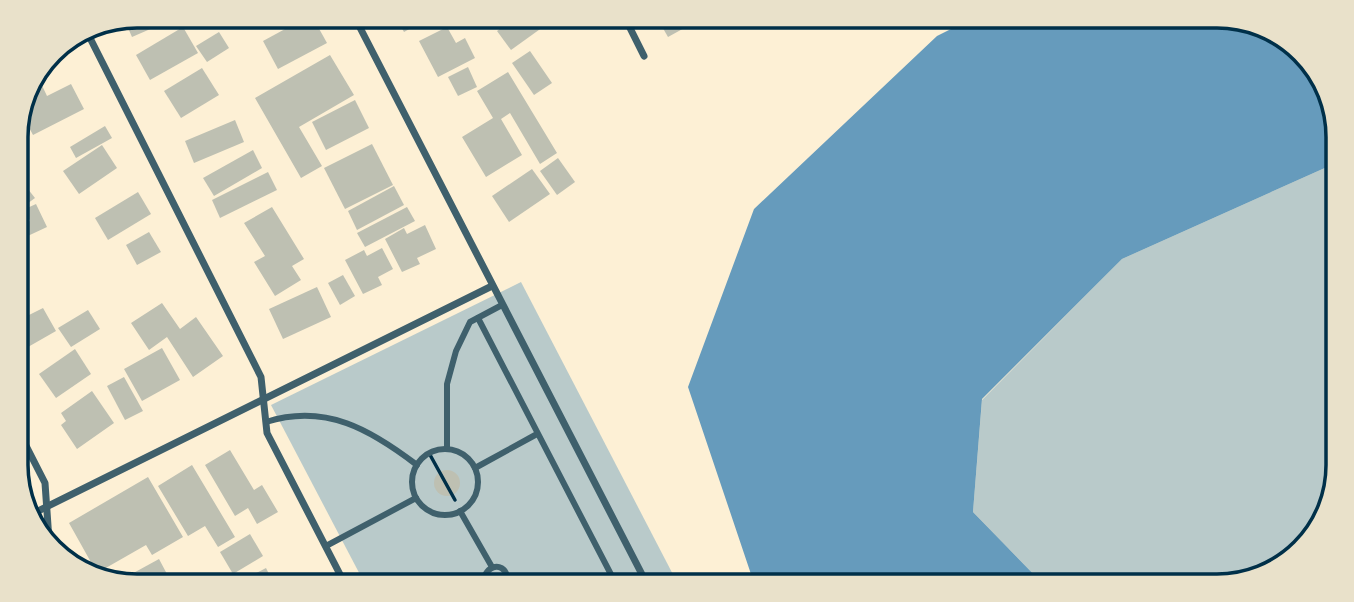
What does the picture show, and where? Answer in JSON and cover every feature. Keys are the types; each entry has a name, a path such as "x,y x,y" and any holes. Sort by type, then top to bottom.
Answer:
{"street":[{"path":"360,28 642,574"},
{"path":"630,28 645,56"},
{"path":"91,39 261,377 267,433 340,574"},
{"path":"38,511 492,286"},
{"path":"447,449 447,384 452,362 470,323 502,305"},
{"path":"478,318 611,574"},
{"path":"266,422 284,416 346,421 390,444 416,465"},
{"path":"475,468 537,434"},
{"path":"447,449 464,455 475,468 477,490 472,500 460,511 443,515 423,506 416,498 412,487 416,465 429,453 447,449"},
{"path":"28,450 45,483 48,526"},
{"path":"326,546 416,498"},
{"path":"460,511 492,567"},
{"path":"486,574 492,567 499,566 505,570 505,574"}],"path":[{"path":"429,453 460,511"}],"shaded area":[{"path":"1326,167 1324,486 1318,507 1294,542 1271,559 1252,568 1224,574 1033,574 973,512 982,400 1122,259"},
{"path":"521,282 673,574 360,574 271,405"}],"water":[{"path":"953,28 1217,28 1259,36 1294,60 1318,95 1325,123 1326,167 1122,259 982,399 973,512 1033,574 751,574 688,387 754,209 937,36"}],"building":[{"path":"153,28 132,37 128,29"},
{"path":"181,28 198,53 150,80 136,55"},
{"path":"287,28 319,28 327,43 278,69 263,41"},
{"path":"448,28 456,43 465,38 475,58 438,77 419,41"},
{"path":"501,28 542,28 511,50 497,31"},
{"path":"663,28 684,28 668,37"},
{"path":"219,32 229,48 207,62 196,46"},
{"path":"530,51 552,83 534,95 512,63"},
{"path":"330,55 354,95 299,127 322,166 301,178 255,98"},
{"path":"468,67 477,87 458,96 448,77"},
{"path":"202,68 219,95 181,118 164,91"},
{"path":"508,72 557,153 540,164 510,113 501,119 522,155 486,177 462,137 493,118 477,91"},
{"path":"71,84 84,109 33,135 29,127 42,85 47,96"},
{"path":"355,100 369,128 326,150 312,122"},
{"path":"235,120 244,142 194,163 185,141"},
{"path":"105,126 112,138 76,158 70,147"},
{"path":"372,144 393,185 345,209 324,168"},
{"path":"102,145 117,168 79,194 63,171"},
{"path":"253,150 262,168 214,196 203,178"},
{"path":"558,158 575,182 557,195 540,171"},
{"path":"532,169 550,194 509,222 492,196"},
{"path":"268,172 277,190 220,218 212,200"},
{"path":"394,186 404,205 357,230 348,211"},
{"path":"28,189 35,198 28,203"},
{"path":"138,192 151,214 108,240 95,218"},
{"path":"36,204 47,227 28,236 30,221 28,208"},
{"path":"272,207 304,259 292,266 301,280 275,296 254,262 265,256 244,223"},
{"path":"407,207 415,221 365,247 357,233"},
{"path":"425,225 436,249 417,258 420,264 402,272 385,239 404,228 407,234"},
{"path":"149,232 161,252 137,265 126,245"},
{"path":"382,248 393,269 378,277 382,285 363,294 345,260 364,250 367,256"},
{"path":"343,275 355,296 340,305 328,283"},
{"path":"317,287 331,317 283,339 269,309"},
{"path":"162,303 180,329 196,317 223,356 193,377 167,337 149,350 131,323"},
{"path":"43,308 56,331 28,347 28,313"},
{"path":"88,310 100,329 71,347 58,328"},
{"path":"162,348 180,380 142,401 124,369"},
{"path":"75,349 91,374 56,398 39,374"},
{"path":"124,377 143,411 125,420 107,386"},
{"path":"92,391 114,423 77,449 61,425 66,421 61,413"},
{"path":"230,450 254,490 262,485 278,512 257,524 248,508 235,516 205,465"},
{"path":"192,465 235,537 218,547 205,526 188,536 158,486"},
{"path":"447,470 456,474 460,483 456,492 447,496 438,492 434,483 438,474"},
{"path":"148,477 183,537 152,555 146,545 104,569 92,564 69,523"},
{"path":"250,534 263,556 233,574 220,552"},
{"path":"159,559 167,574 137,574 132,574"},
{"path":"266,568 269,574 254,574"}]}
